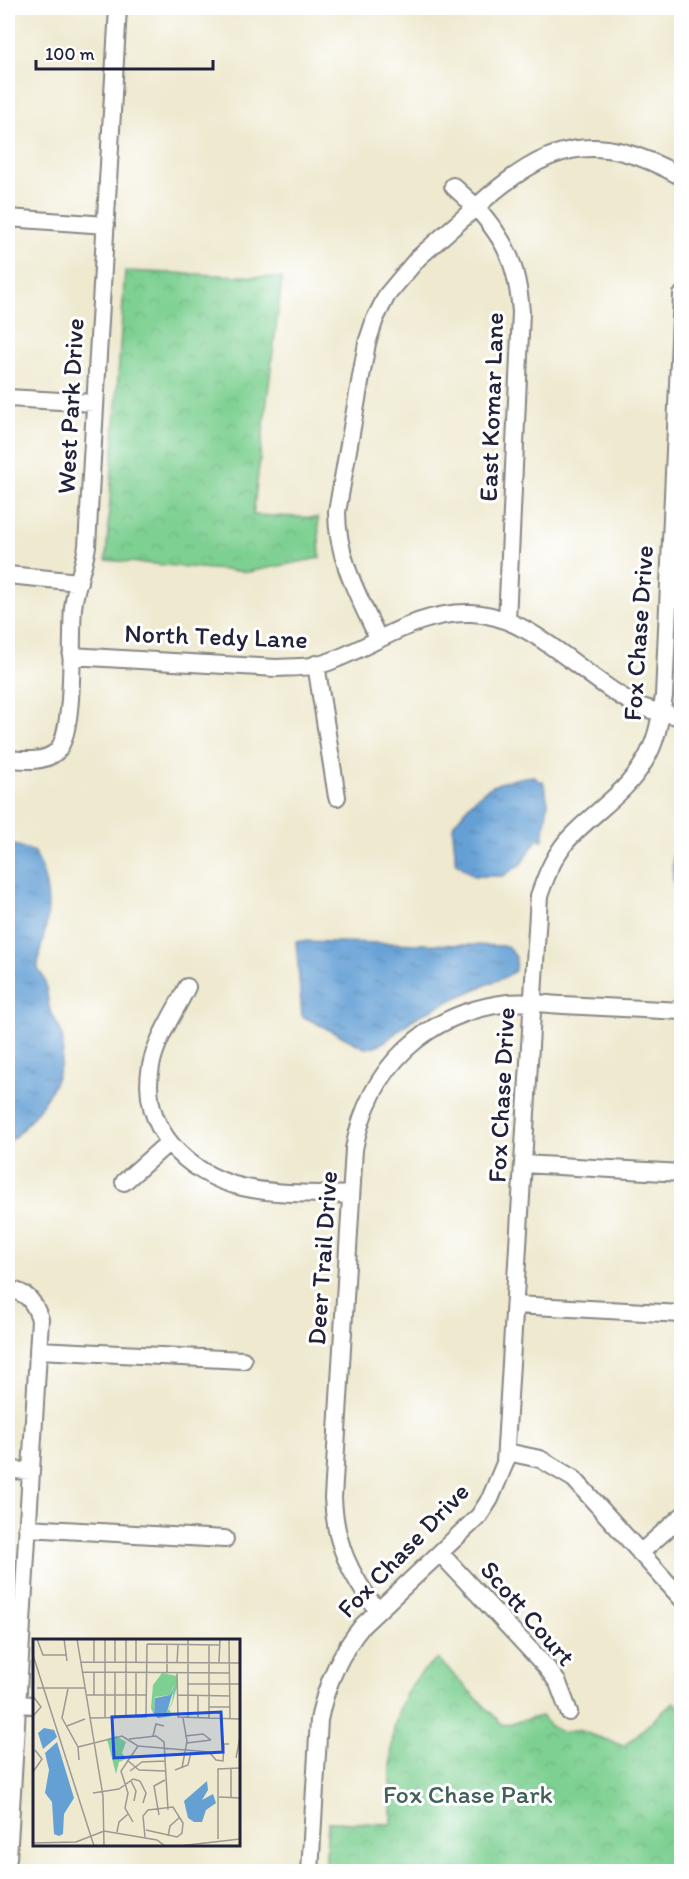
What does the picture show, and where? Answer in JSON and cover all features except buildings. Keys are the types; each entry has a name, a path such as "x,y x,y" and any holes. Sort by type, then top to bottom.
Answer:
{"street":[{"name":"West Park Drive","path":"8,759 41,759 57,751 62,745 69,724 74,606 87,546 118,8"},
{"path":"378,638 341,554 337,512 367,343 387,295 404,274 476,207 520,170 539,159 585,149 631,152 648,158 681,177"},
{"name":"East Komar Lane","path":"453,186 476,207 507,246 518,277 521,312 507,621"},
{"path":"8,219 106,225"},
{"name":"Fox Chase Drive","path":"310,1872 319,1720 323,1700 348,1643 378,1611 479,1516 490,1499 505,1463 538,903 551,864 567,841 622,789 644,764 653,745 661,712 676,560 681,295"},
{"path":"8,398 95,403"},
{"path":"8,575 79,582"},
{"name":"North Tedy Lane","path":"71,656 276,668 316,664 330,662 420,620 446,613 474,613 521,627 632,703 681,717"},
{"path":"316,664 338,796"},
{"path":"187,987 154,1054 148,1080 153,1116 180,1155 198,1168 241,1187 351,1195"},
{"name":"Deer Trail Drive","path":"378,1611 356,1583 348,1568 334,1514 354,1149 364,1109 401,1053 420,1036 461,1013 511,1003 681,1011"},
{"path":"124,1182 170,1142"},
{"path":"523,1164 681,1173"},
{"path":"8,1290 16,1290 30,1297 40,1319 27,1528 14,1646 16,1704 8,1859"},
{"path":"516,1305 681,1314"},
{"path":"38,1350 243,1360"},
{"path":"507,1452 540,1459 574,1479 681,1599"},
{"path":"8,1470 31,1471"},
{"path":"640,1553 681,1516"},
{"path":"27,1528 225,1539"},
{"name":"Scott Court","path":"440,1553 547,1668 558,1683 569,1712"},
{"path":"16,1704 33,1705"}],"green space":[{"path":"125,271 282,278 253,515 318,518 320,558 248,572 106,560"},
{"name":"Fox Chase Park","path":"438,1659 503,1725 541,1716 550,1726 563,1733 578,1730 624,1746 674,1702 682,1710 681,1871 325,1871 328,1822 391,1824 391,1755 398,1712 406,1693 419,1675"}],"water":[{"path":"534,776 538,781 543,781 548,802 543,840 537,840 521,864 503,876 474,876 455,862 454,825 475,798 500,783"},
{"path":"681,840 681,908 672,870 675,845"},
{"path":"15,845 35,852 43,871 48,910 38,969 45,982 50,1011 61,1032 63,1051 55,1081 48,1096 29,1122 8,1143 8,850"},
{"path":"296,941 507,946 516,957 515,971 425,1013 410,1021 380,1044 365,1048 302,1016"}]}
